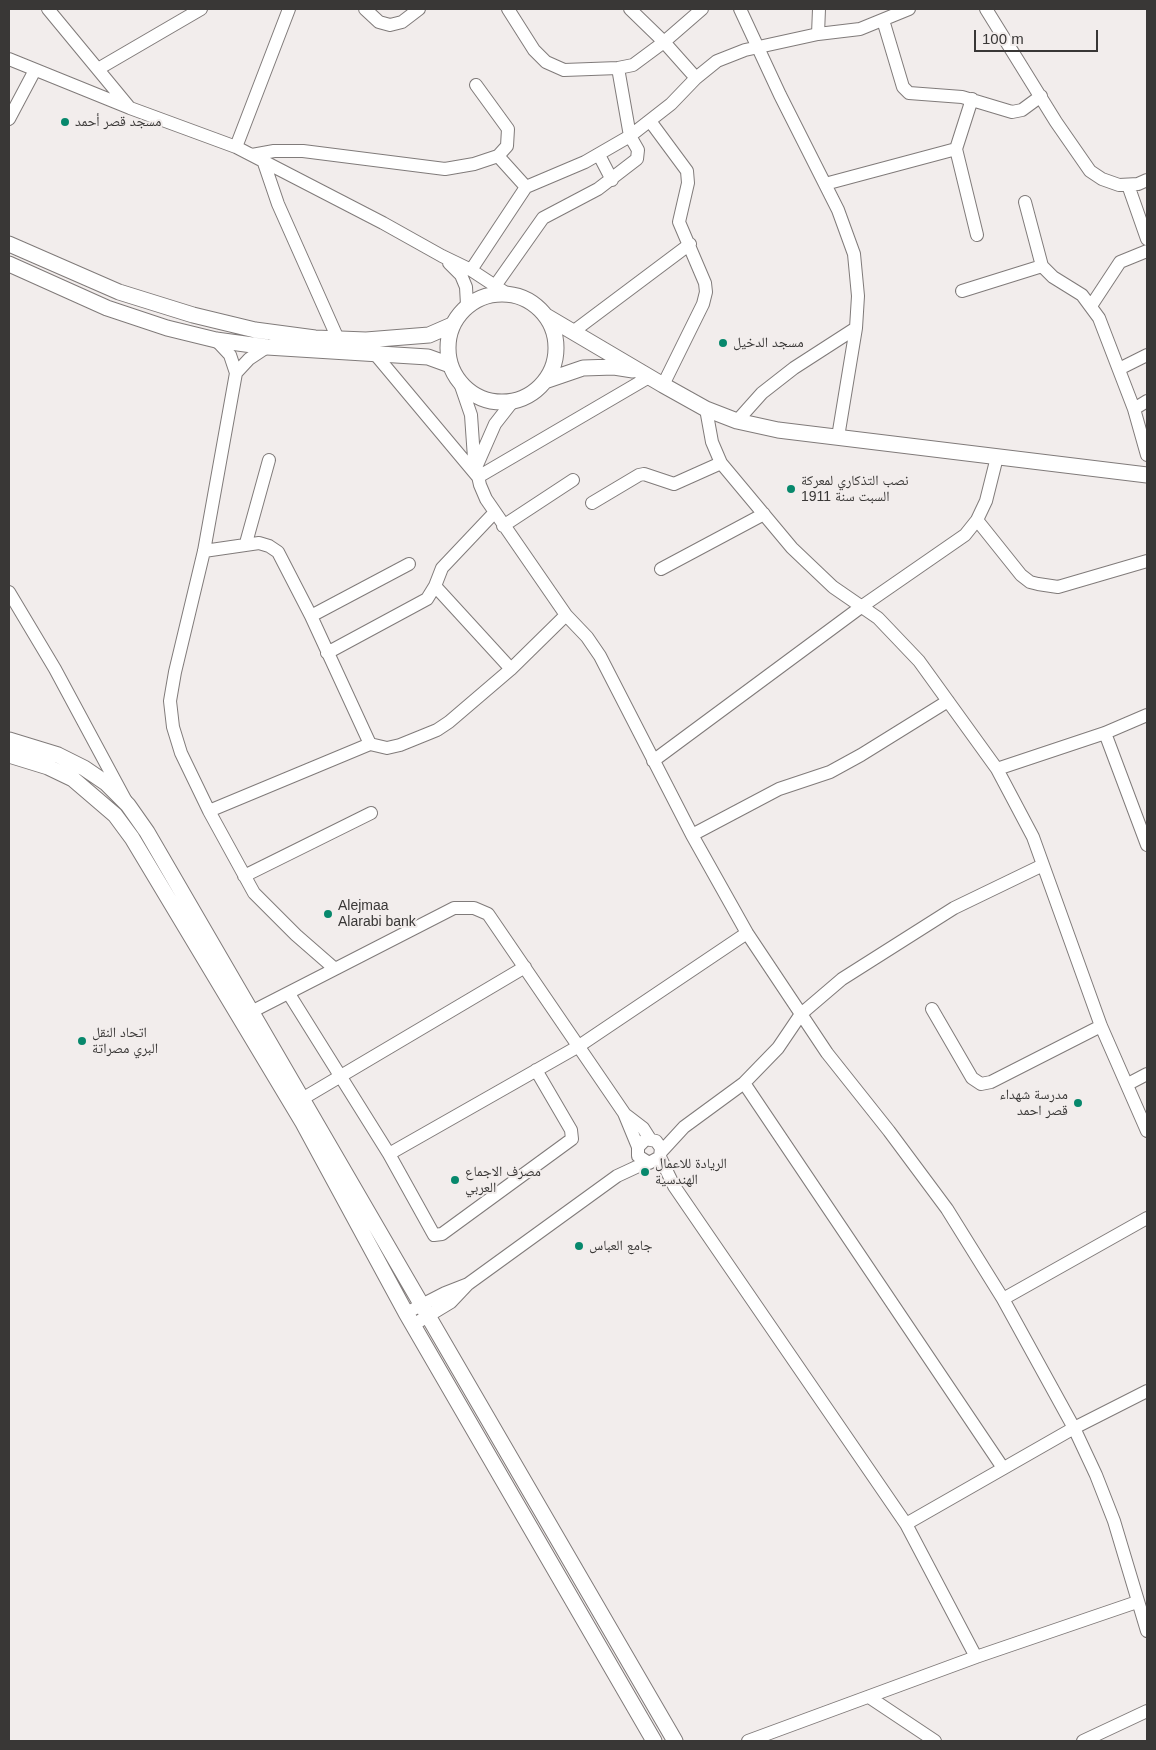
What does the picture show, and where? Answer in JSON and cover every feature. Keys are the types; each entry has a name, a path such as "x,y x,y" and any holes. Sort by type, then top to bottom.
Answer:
{"main road":[{"path":"9,244 118,292 193,315 255,330 338,339 408,338 429,334 452,325"},
{"path":"9,264 107,308 166,328 216,340 268,347 428,357 450,365"},
{"path":"9,271 32,274"},
{"path":"645,375 624,368 583,368 545,381 531,393 513,401 499,402 484,399 460,383 450,365 448,345 452,325 467,305 501,290 528,300 546,316 706,409 737,421 838,437 1147,475"},
{"path":"545,381 556,356 554,335 546,316"},
{"path":"9,730 84,768 106,783 128,805 147,832 675,1741"},
{"path":"9,740 63,757"},
{"path":"9,755 48,767 73,779 91,792 115,815 132,838 302,1123 410,1319 654,1741"},
{"path":"9,761 48,767"},
{"path":"546,1554 561,1545"}],"street":[{"path":"48,9 130,108"},
{"path":"98,69 201,9"},
{"path":"236,147 289,9"},
{"path":"365,9 379,22 390,25 402,22 419,9"},
{"path":"508,9 534,50 557,68 564,70 618,68 633,65 664,42 702,9"},
{"path":"630,9 664,42 696,78"},
{"path":"740,9 780,96 846,226 854,254 858,296 856,328 838,437"},
{"path":"818,34 819,9"},
{"path":"471,270 526,186 599,155 630,136 650,121 696,78 718,61 731,54 758,47 818,34 860,28 909,9"},
{"path":"986,9 1090,171 1110,183 1128,186 1147,180"},
{"path":"883,20 905,91 914,95 953,96 1012,112 1022,110 1041,96"},
{"path":"9,59 130,108 236,147 383,222 442,256 471,270 501,290 543,218 612,180 638,159 638,150 630,136 618,68"},
{"path":"9,119 36,70"},
{"path":"257,158 274,151 303,151 445,168 474,164 498,156 507,146 508,129 476,85"},
{"path":"972,100 958,135 956,149 977,235"},
{"path":"650,121 687,171 688,183 679,222 690,244 705,283 706,292 704,304 663,385"},
{"path":"825,184 956,149"},
{"path":"599,155 612,180"},
{"path":"498,156 526,186"},
{"path":"257,158 338,339"},
{"path":"1128,186 1147,239"},
{"path":"1025,202 1042,266 1053,277 1082,295 1092,306 1134,409 1147,455"},
{"path":"574,331 690,244"},
{"path":"1092,306 1120,262 1147,251"},
{"path":"442,256 461,275 466,287 467,305"},
{"path":"962,291 1042,266"},
{"path":"737,421 762,392 794,368 856,328"},
{"path":"216,340 230,355 236,373 204,552 174,672 170,701 173,726 181,753 208,811 254,893 272,913 335,970"},
{"path":"236,373 250,359 268,347"},
{"path":"375,354 477,472"},
{"path":"1119,369 1147,355"},
{"path":"477,472 645,375"},
{"path":"460,383 471,415 477,472 486,499 566,616 587,637 600,656 692,835 747,933 827,1053 890,1131 946,1210 1003,1299 1074,1428 1096,1475 1114,1521 1147,1631"},
{"path":"477,472 487,437 513,401"},
{"path":"1134,409 1147,401"},
{"path":"706,409 712,442 720,463 792,548 816,572 878,618 919,661 997,769 1033,836 1101,1026 1147,1131"},
{"path":"653,761 861,607 957,542 977,520 989,494 997,457"},
{"path":"246,543 269,460"},
{"path":"592,503 639,474 674,484 720,463"},
{"path":"503,526 573,480"},
{"path":"327,653 427,599 435,586 442,568 495,512"},
{"path":"661,569 764,514"},
{"path":"977,520 1021,575 1030,582 1038,584 1058,587 1147,561"},
{"path":"204,552 246,543 269,546 278,552 285,561 370,744"},
{"path":"311,616 409,564"},
{"path":"435,586 511,670"},
{"path":"9,592 109,765 128,805"},
{"path":"208,811 370,744 387,748 394,747 437,730 459,715 511,670 566,616"},
{"path":"692,835 779,789 838,768 948,701"},
{"path":"997,769 1105,733 1147,715"},
{"path":"1105,733 1147,845"},
{"path":"244,876 371,813"},
{"path":"410,1319 425,1310 451,1302 468,1284 617,1176 648,1156 744,1083 778,1048 801,1014 842,979 954,908 1043,866"},
{"path":"250,1012 460,907 474,908 488,914 624,1113 648,1156 674,1186 906,1524 976,1657"},
{"path":"389,1154 579,1046 747,933"},
{"path":"302,1099 525,967"},
{"path":"289,994 389,1154 434,1235 442,1234 572,1139 571,1130 536,1070"},
{"path":"932,1009 972,1078 981,1084 991,1082 1101,1026"},
{"path":"1128,1084 1147,1074"},
{"path":"744,1083 1003,1468"},
{"path":"624,1113 643,1128 651,1139"},
{"path":"648,1156 643,1141 684,1127"},
{"path":"1003,1299 1147,1218"},
{"path":"906,1524 1074,1428 1147,1390"},
{"path":"748,1741 976,1657 1137,1602"},
{"path":"869,1697 935,1741"},
{"path":"1083,1741 1147,1711"}],"place":[{"name":"مسجد قصر أحمد","path":"65,122"},
{"name":"مسجد الدخيل","path":"723,343"},
{"name":"نصب التذكاري لمعركة السبت سنة 1911","path":"791,489"},
{"name":"Alejmaa Alarabi bank","path":"328,914"},
{"name":"اتحاد النقل البري مصراتة","path":"82,1041"},
{"name":"مدرسة شهداء قصر احمد","path":"1078,1103"},
{"name":"الريادة للاعمال الهندسية","path":"645,1172"},
{"name":"مصرف الاجماع العربي","path":"455,1180"},
{"name":"جامع العباس","path":"579,1246"}]}
